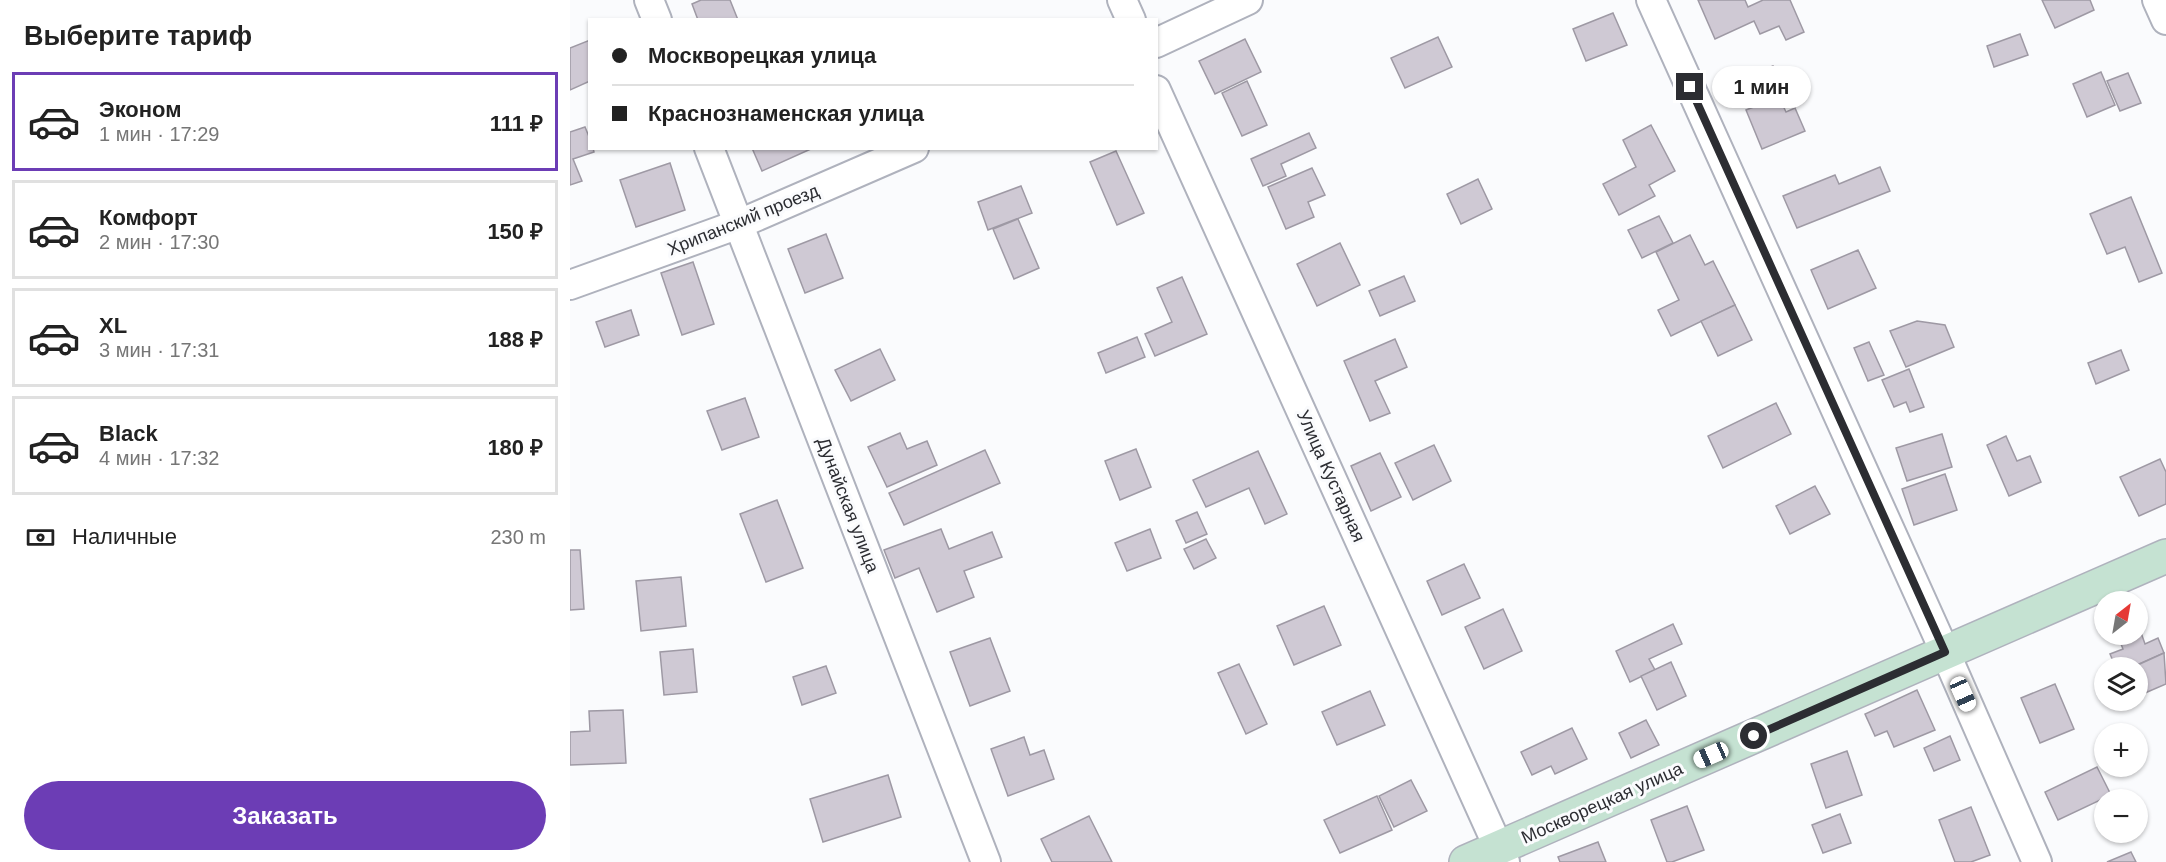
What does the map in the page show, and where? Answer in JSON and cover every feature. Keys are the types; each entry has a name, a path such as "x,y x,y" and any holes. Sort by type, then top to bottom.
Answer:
{"street":[{"path":"649,0 656,18"},
{"path":"1122,0 1130,18"},
{"path":"1158,42 1248,0"},
{"path":"1651,0 1945,652 2037,862"},
{"path":"2157,0 2166,20"},
{"name":"Улица Кустарная","path":"1158,94 1502,855"},
{"name":"Дунайская улица","path":"710,150 986,862"},
{"name":"Хрипанский проезд","path":"570,285 739,224 909,150"},
{"name":"Москворецкая улица","path":"1466,862 1502,855 1945,652 2166,556"}],"building":[{"path":"701,0 730,0 737,18 697,18 692,4"},
{"path":"1698,0 1745,0 1748,7 1763,0 1790,0 1804,32 1786,40 1779,26 1760,34 1754,21 1715,39"},
{"path":"2042,0 2090,0 2094,10 2055,28"},
{"path":"1613,13 1627,45 1586,61 1573,29"},
{"path":"2020,34 2028,55 1994,67 1987,46"},
{"path":"1438,37 1452,67 1405,88 1391,58"},
{"path":"1245,39 1261,72 1215,94 1199,61"},
{"path":"588,41 588,82 570,90 570,48"},
{"path":"1773,66 1784,91 1748,106 1738,80"},
{"path":"2101,72 2115,105 2087,117 2073,84"},
{"path":"2128,73 2141,103 2120,111 2107,81"},
{"path":"1247,81 1267,125 1242,136 1222,93"},
{"path":"1779,97 1786,112 1795,108 1805,131 1762,149 1746,110"},
{"path":"1651,125 1675,171 1649,185 1655,196 1619,215 1603,184 1636,167 1623,140"},
{"path":"585,127 588,134 588,150 594,152 573,159 582,181 570,185 570,132"},
{"path":"1309,133 1316,148 1281,164 1286,176 1263,186 1251,159"},
{"path":"753,150 809,150 762,171"},
{"path":"1116,151 1144,213 1117,225 1090,162"},
{"path":"670,163 685,210 636,227 620,180"},
{"path":"1880,167 1890,191 1797,228 1783,196 1835,175 1839,184"},
{"path":"1312,168 1325,195 1308,202 1314,217 1286,229 1268,187"},
{"path":"1478,179 1492,209 1461,224 1447,194"},
{"path":"1021,186 1032,213 988,230 978,202"},
{"path":"2131,197 2162,273 2139,282 2125,247 2107,254 2090,214"},
{"path":"1659,216 1673,243 1642,258 1628,230"},
{"path":"1018,219 1039,268 1014,279 993,229"},
{"path":"826,234 843,278 805,293 788,249"},
{"path":"1690,235 1705,265 1713,261 1735,305 1671,336 1658,310 1679,300 1656,252"},
{"path":"1340,243 1360,285 1317,306 1297,264"},
{"path":"1858,250 1876,288 1828,309 1811,270"},
{"path":"693,262 714,324 682,335 661,273"},
{"path":"1404,276 1415,301 1380,316 1369,291"},
{"path":"1182,277 1207,334 1155,356 1145,334 1172,322 1157,288"},
{"path":"1735,305 1752,340 1718,356 1701,321"},
{"path":"631,310 639,335 605,347 596,322"},
{"path":"1917,321 1945,325 1954,347 1906,367 1890,331"},
{"path":"1137,337 1145,357 1106,373 1098,353"},
{"path":"1395,339 1407,367 1375,381 1390,413 1370,421 1344,361"},
{"path":"1869,342 1884,375 1868,381 1854,348"},
{"path":"880,349 895,380 851,401 835,370"},
{"path":"2121,350 2129,370 2096,384 2088,363"},
{"path":"1909,369 1924,407 1910,412 1906,402 1894,407 1882,380"},
{"path":"745,398 759,437 722,450 707,411"},
{"path":"1776,403 1791,434 1723,468 1708,436"},
{"path":"900,433 907,449 927,441 937,465 887,487 868,447"},
{"path":"1942,434 1952,467 1907,481 1896,448"},
{"path":"2006,436 2017,461 2030,456 2041,482 2009,496 1987,445"},
{"path":"1434,445 1451,481 1413,500 1395,463"},
{"path":"1136,449 1151,487 1120,500 1105,461"},
{"path":"985,450 1000,483 904,525 889,493"},
{"path":"1258,451 1287,514 1265,524 1249,488 1206,507 1193,480"},
{"path":"1380,453 1401,497 1371,511 1351,466"},
{"path":"2160,459 2166,472 2166,504 2139,516 2120,477"},
{"path":"1945,474 1957,510 1914,525 1902,489"},
{"path":"1815,486 1830,514 1790,534 1776,506"},
{"path":"777,500 803,568 766,582 740,514"},
{"path":"1197,512 1207,534 1186,543 1176,521"},
{"path":"941,529 949,549 992,532 1002,557 964,571 974,597 937,612 919,568 895,578 884,550"},
{"path":"1150,529 1161,558 1127,571 1115,543"},
{"path":"1206,539 1216,558 1194,569 1184,549"},
{"path":"570,550 580,550 584,609 570,610"},
{"path":"1464,564 1480,598 1442,615 1427,581"},
{"path":"681,577 686,626 641,631 636,581"},
{"path":"1324,606 1341,645 1294,665 1277,626"},
{"path":"1503,609 1522,651 1484,669 1465,627"},
{"path":"1673,624 1682,644 1649,659 1655,670 1630,682 1616,651"},
{"path":"990,638 1010,691 970,706 950,652"},
{"path":"2158,638 2164,653 2148,660 2148,657 2111,657 2110,654 2123,649 2121,645 2148,645 2148,643"},
{"path":"693,649 697,692 664,695 660,652"},
{"path":"2164,653 2166,684 2148,692 2148,660"},
{"path":"1671,662 1686,696 1657,710 1641,676"},
{"path":"1239,664 1267,724 1246,734 1218,673"},
{"path":"826,666 836,693 802,705 793,677"},
{"path":"2055,684 2074,729 2040,743 2021,698"},
{"path":"1917,690 1935,730 1894,747 1887,731 1875,736 1865,714"},
{"path":"1370,691 1385,725 1337,745 1322,712"},
{"path":"623,710 626,763 570,765 570,732 590,731 589,711"},
{"path":"1646,720 1659,745 1631,758 1619,733"},
{"path":"1572,728 1587,759 1555,774 1551,766 1532,775 1521,752"},
{"path":"1950,736 1960,760 1934,771 1924,748"},
{"path":"1024,737 1030,755 1044,750 1054,779 1008,796 991,749"},
{"path":"1847,751 1862,795 1826,808 1811,764"},
{"path":"2094,768 2094,777 2102,777 2108,789 2094,789 2094,803 2058,820 2045,792"},
{"path":"888,775 901,817 823,842 810,799"},
{"path":"1411,780 1427,811 1394,827 1379,796"},
{"path":"1377,796 1392,830 1340,853 1324,820"},
{"path":"1687,806 1704,850 1667,862 1651,820"},
{"path":"1971,807 1990,855 1971,862 1955,862 1939,820"},
{"path":"1840,814 1851,843 1823,853 1812,825"},
{"path":"1089,816 1112,862 1052,862 1041,839"},
{"path":"1598,842 1606,862 1560,862 1558,857"},
{"path":"2131,852 2136,862 2107,862"}],"route":[{"path":"1690,87 1945,652 1754,736"}]}
